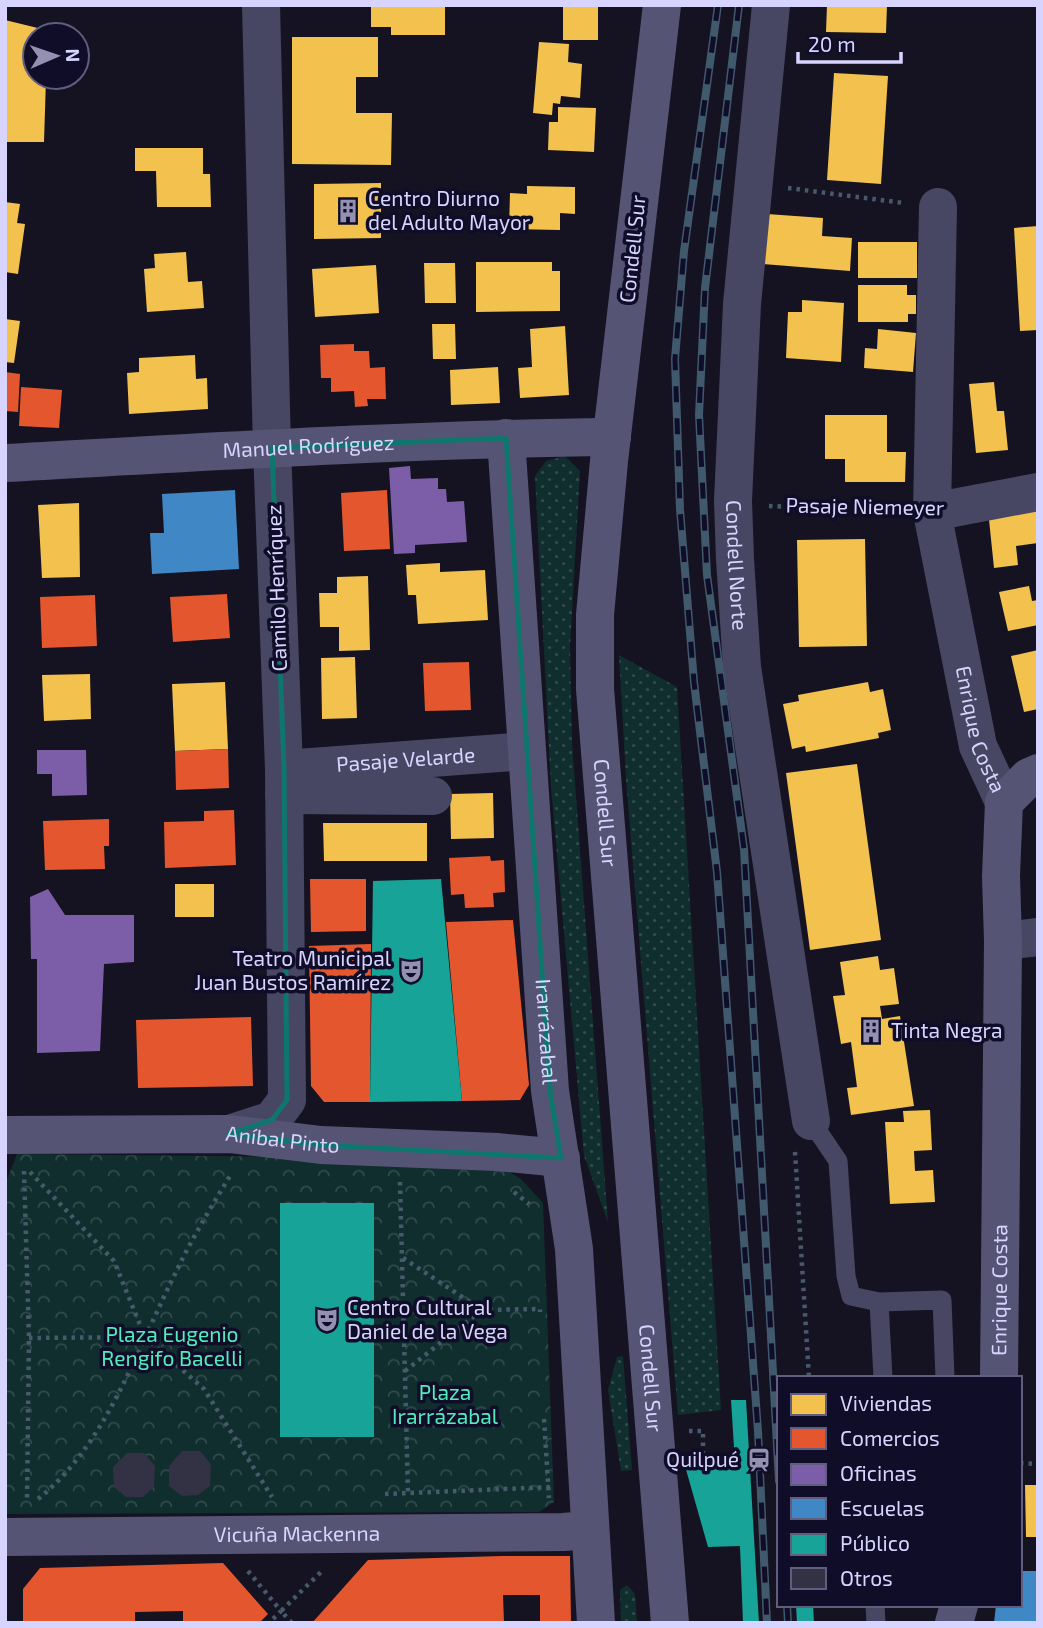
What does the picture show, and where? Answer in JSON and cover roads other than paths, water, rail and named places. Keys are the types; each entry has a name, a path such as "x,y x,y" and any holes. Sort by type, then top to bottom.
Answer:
{"street":[{"name":"Camilo Henríquez","path":"229,1133 272,1120 287,1100 284,782 272,448 261,5"},
{"name":"Condell Sur","path":"662,5 612,437 595,615 595,689 670,1623"},
{"name":"Condell Norte","path":"771,5 742,304 733,501 735,559 742,667 811,1121"},
{"name":"Enrique Costa","path":"938,207 932,512 978,746 1004,802 1001,876 1020,939 999,1376"},
{"name":"Manuel Rodríguez","path":"5,463 272,448 506,438 612,437"},
{"name":"Irarrázabal","path":"506,438 550,1091 574,1249 571,1531 596,1623"},
{"name":"Pasaje Niemeyer","path":"932,512 1038,492"},
{"name":"Pasaje Velarde","path":"284,782 527,751"},
{"path":"1004,802 1029,777 1038,773"},
{"path":"284,782 433,796"},
{"name":"Aníbal Pinto","path":"5,1135 229,1133 321,1145 497,1152 561,1158"},
{"name":"Vicuña Mackenna","path":"5,1537 571,1531"}],"lane":[{"path":"811,1121 838,1161 846,1276 851,1296 879,1303 942,1300 945,1376"},
{"path":"879,1303 883,1376"}],"railway":[{"path":"718,5 684,251 675,359 680,509 694,682 717,872 758,1431 767,1623"},
{"path":"739,5 705,288 699,415 707,575 744,849 777,1445"},
{"path":"787,1607 788,1623"}],"place":[{"name":"Centro Diurno del Adulto Mayor","path":"348,211"},
{"name":"Teatro Municipal Juan Bustos Ramírez","path":"411,971"},
{"name":"Tinta Negra","path":"871,1031"},
{"name":"Centro Cultural Daniel de la Vega","path":"327,1320"},
{"name":"Quilpué","path":"759,1460"}],"park label":[{"name":"Plaza Eugenio Rengifo Bacelli","path":"172,1347"},
{"name":"Plaza Irarrázabal","path":"445,1405"}]}
